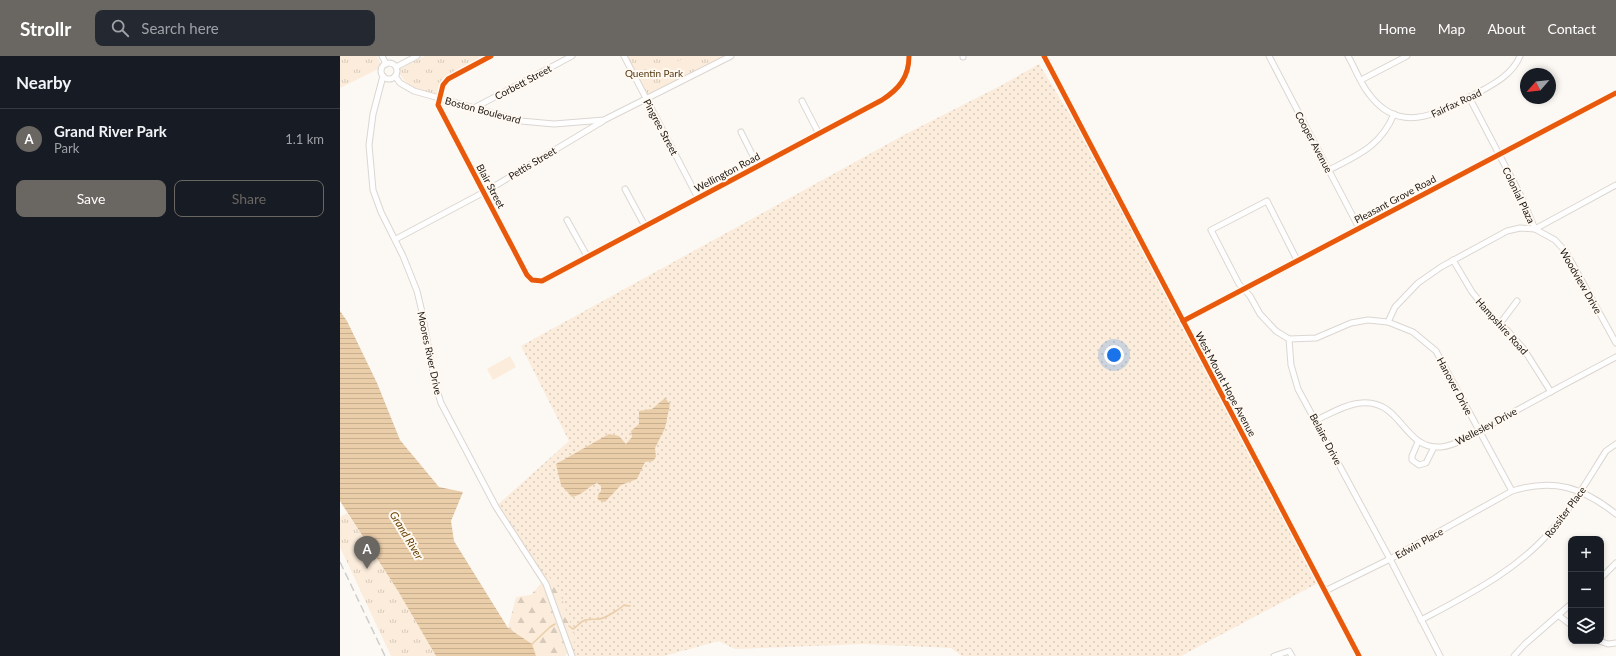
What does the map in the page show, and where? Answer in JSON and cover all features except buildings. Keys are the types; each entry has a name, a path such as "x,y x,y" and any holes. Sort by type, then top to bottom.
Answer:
{"street":[{"path":"382,56 386,64"},
{"path":"396,67 417,56"},
{"path":"440,99 443,84 448,79 491,56"},
{"name":"Corbett Street","path":"474,108 572,56"},
{"name":"Pingree Street","path":"624,56 698,198"},
{"name":"Boston Boulevard","path":"395,76 406,88 440,99 509,118 536,123 554,124 604,120 647,100 731,56"},
{"name":"Wellington Road","path":"532,280 542,280 819,134 891,94 905,77 909,56"},
{"name":"West Mount Hope Avenue","path":"1044,56 1359,656"},
{"name":"Cooper Avenue","path":"1269,56 1359,228"},
{"path":"1329,170 1374,144 1389,127 1394,114 1376,102 1368,93 1348,56"},
{"path":"1361,80 1407,56"},
{"name":"Fairfax Road","path":"1394,114 1409,117 1429,116 1489,87 1506,75 1517,63 1520,56"},
{"path":"386,64 393,64 396,67"},
{"path":"386,64 382,69 384,76 388,78 395,76 397,72 396,67"},
{"name":"Moores River Drive","path":"384,76 379,86 373,114 370,161 373,190 376,200 396,239 412,277 418,298 435,384 446,415 475,466 504,523 546,584 572,656"},
{"name":"Pleasant Grove Road","path":"1183,321 1616,93"},
{"name":"Colonial Plaza","path":"1469,97 1522,198 1536,229"},
{"name":"Blair Street","path":"440,99 439,108 527,275 532,280"},
{"path":"802,101 819,134"},
{"name":"Pettis Street","path":"396,239 484,192 604,120"},
{"path":"741,132 758,166"},
{"path":"1388,322 1395,306 1418,283 1453,260 1507,231 1520,228 1536,229 1616,185"},
{"path":"625,189 645,226"},
{"path":"1289,339 1276,331 1260,314 1250,296 1244,290 1211,230 1267,201 1297,260"},
{"path":"567,220 587,256"},
{"name":"Woodview Drive","path":"1536,229 1555,240 1566,252 1616,343"},
{"name":"Hampshire Road","path":"1453,260 1472,292 1498,325 1507,330 1523,348 1551,392"},
{"path":"1498,325 1517,301"},
{"name":"Hanover Drive","path":"1289,339 1316,338 1351,323 1368,320 1388,322 1413,332 1436,351 1512,491"},
{"name":"Belaire Drive","path":"1289,339 1291,365 1298,389 1390,559 1440,656"},
{"name":"Wellesley Drive","path":"1418,442 1434,447 1443,447 1455,443 1616,357"},
{"path":"1316,420 1362,402 1378,405 1392,412 1411,436 1418,442 1412,456 1412,460 1419,465 1426,463 1434,447"},
{"name":"Rossiter Place","path":"1421,620 1488,583 1515,565 1555,528 1606,451 1616,444"},
{"name":"Edwin Place","path":"1325,591 1390,559 1512,491 1536,485 1551,484 1580,492 1616,514"},
{"path":"1604,575 1616,563"},
{"path":"1514,656 1525,644 1568,607"},
{"path":"1558,615 1568,623"},
{"path":"1604,643 1608,644 1616,643"},
{"path":"1274,656 1291,654"}],"green space":[{"path":"340,56 377,56 382,67 340,88"},
{"path":"425,56 492,56 450,78 444,85 440,98 415,88 400,75 399,69"},
{"name":"Quentin Park","path":"622,56 727,56 648,95"},
{"path":"686,57 691,66 669,78 664,69"},
{"path":"1039,64 1106,174 1320,582 1181,656 962,656 951,648 864,644 735,649 719,641 664,656 571,656 549,591 494,508 569,441 521,346 904,135 1002,85"},
{"path":"510,356 516,367 493,380 487,369"},
{"path":"347,513 398,591 436,656 391,656 340,547 340,517"},
{"path":"547,576 556,582 576,639 565,656 536,656 532,644 508,628 516,597 531,595"}],"water":[{"name":"Grand River","path":"340,311 347,321 377,383 400,440 439,487 463,492 451,521 454,541 508,628 532,644 536,656 436,656 398,591 340,501"},
{"path":"665,398 670,404 665,428 655,448 656,457 653,461 645,462 637,479 621,485 605,502 598,500 601,486 597,483 579,495 572,497 561,485 556,464 609,434 619,436 626,444 632,437 631,431 639,424 639,411 652,409"}],"waterway":[{"path":"569,626 573,629 585,620 601,619 612,614 624,605 630,606"},
{"path":"531,645 555,624"}],"railway":[{"path":"340,562 385,656"}],"cycle path":[{"path":"491,56 448,79 443,85 438,105 527,275 532,280 542,281 882,100 902,82 909,63 909,56"},
{"path":"1044,56 1359,656"},
{"path":"1183,321 1616,93"}],"place":[{"name":"Grand River Park","path":"367,569"}]}
